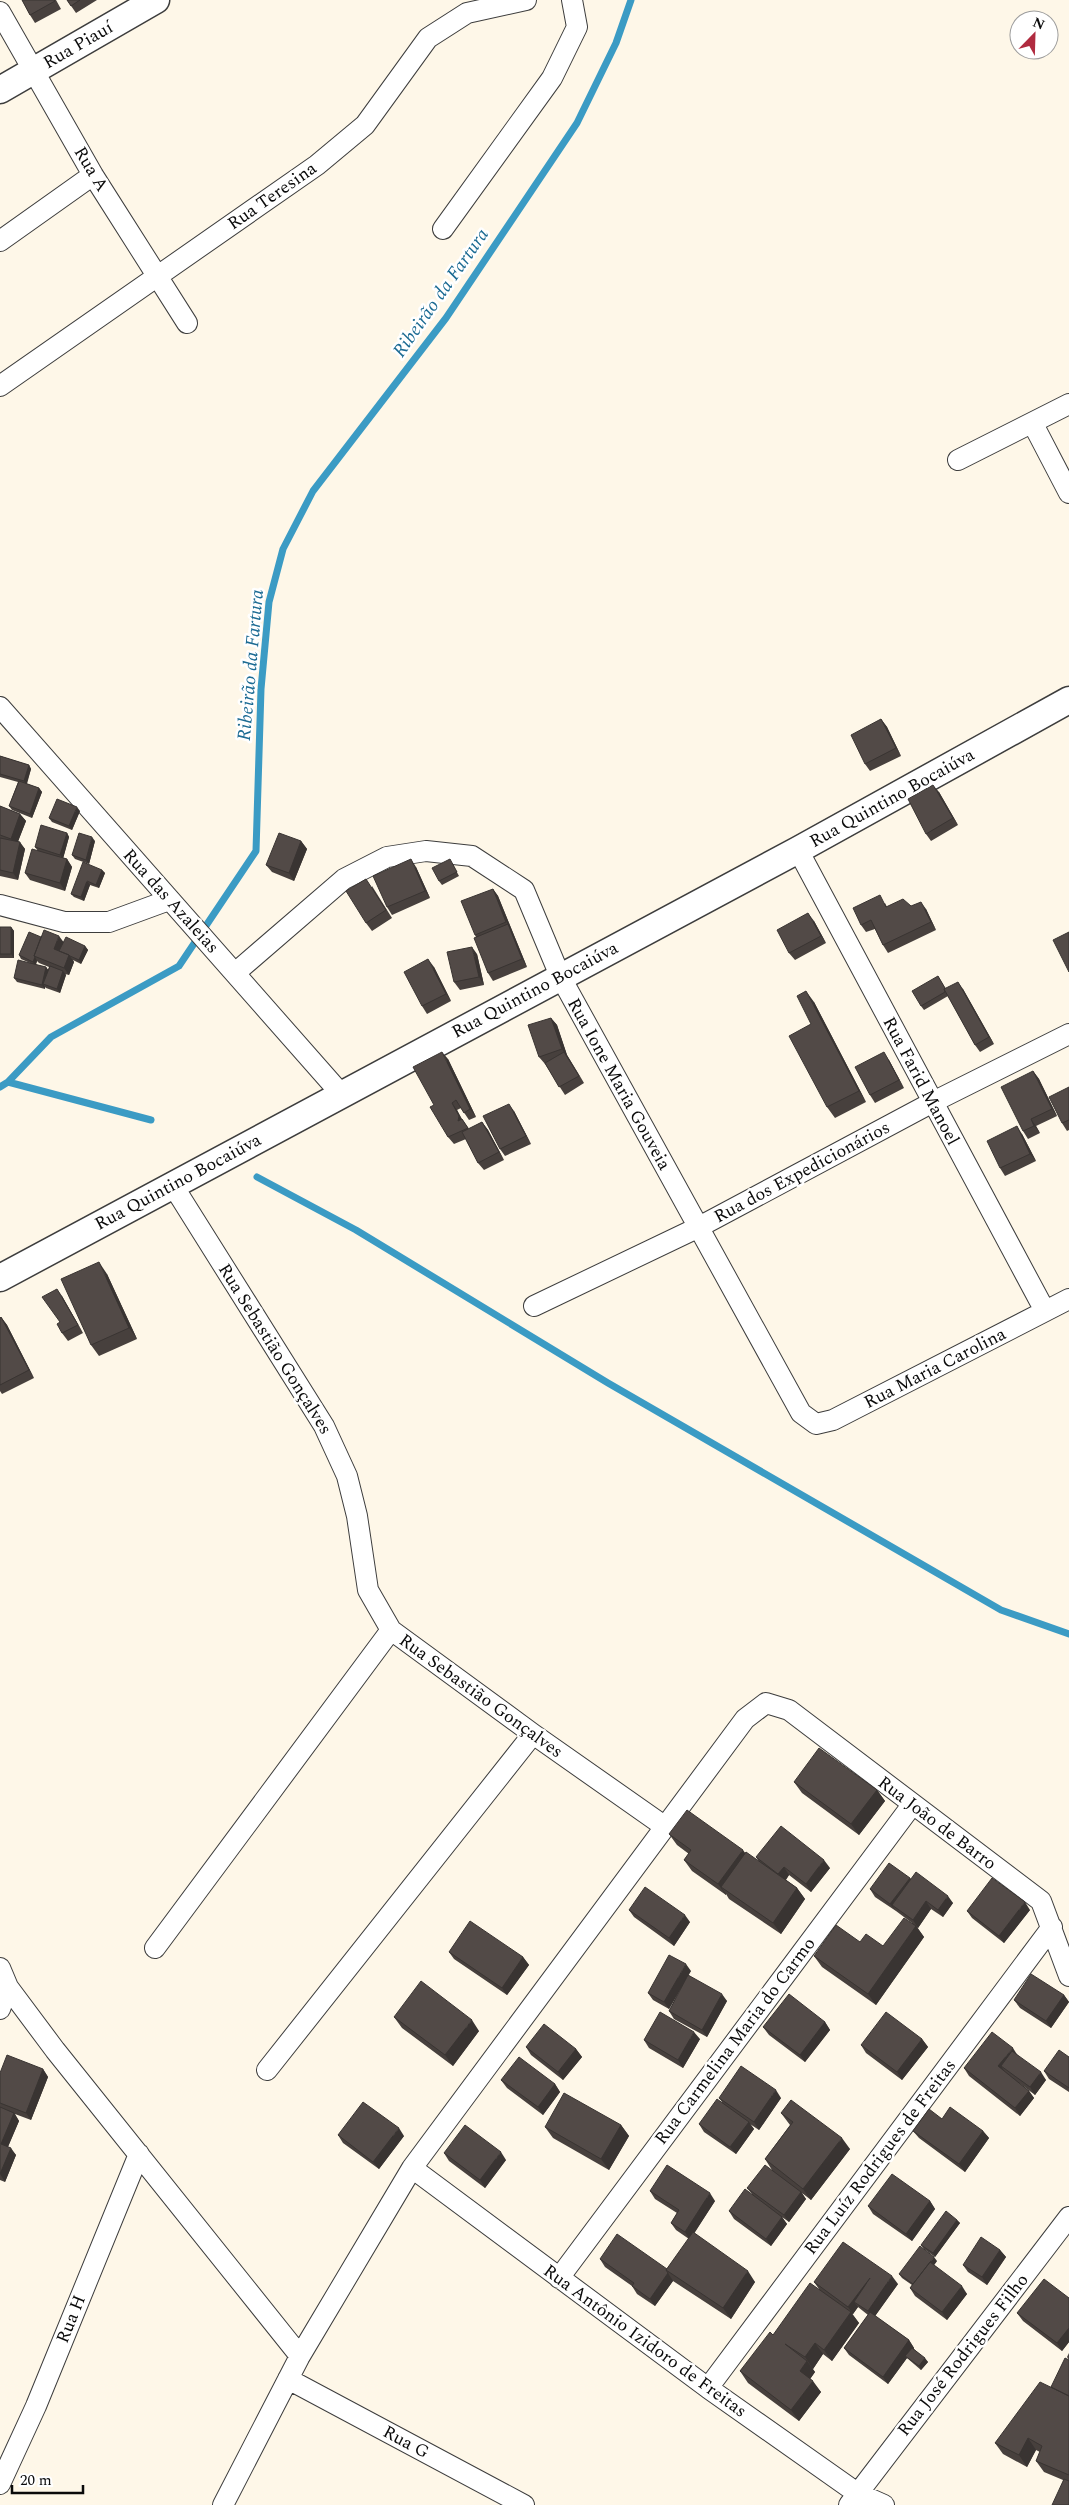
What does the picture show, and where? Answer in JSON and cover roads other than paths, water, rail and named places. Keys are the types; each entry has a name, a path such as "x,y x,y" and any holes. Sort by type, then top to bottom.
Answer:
{"street":[{"name":"Rua Piauí","path":"0,90 156,0"},
{"name":"Rua Teresina","path":"0,386 317,165 365,125 428,38 467,14 526,0"},
{"path":"443,229 552,78 577,27 572,0"},
{"name":"Rua A","path":"0,12 93,175 188,323"},
{"path":"0,241 93,175"},
{"path":"958,460 1033,424 1069,404"},
{"path":"1033,424 1069,493"},
{"name":"Rua Quintino Bocaiúva","path":"0,1278 172,1184 342,1095 560,976 798,850 1069,700"},
{"name":"Rua das Azaleias","path":"0,707 342,1095"},
{"name":"Rua Farid Manoel","path":"798,850 1045,1311"},
{"name":"Rua Ione Maria Gouveia","path":"235,972 344,879 387,857 426,851 472,856 524,890 560,976 800,1413"},
{"path":"0,905 64,922 109,922 176,907"},
{"name":"Rua dos Expedicionários","path":"534,1306 697,1228 933,1102 1069,1034"},
{"name":"Rua Sebastião Gonçalves","path":"172,1184 324,1426 347,1476 357,1516 368,1590 391,1630 532,1734 664,1826"},
{"name":"Rua Maria Carolina","path":"800,1413 816,1424 833,1420 1069,1299"},
{"path":"155,1948 391,1630"},
{"name":"Rua João de Barro","path":"664,1826 745,1719 766,1703 789,1710 1041,1901 1069,1976"},
{"path":"267,2070 532,1734"},
{"name":"Rua Carmelina Maria do Carmo","path":"559,2278 912,1804"},
{"path":"223,2505 300,2356 412,2168 664,1826"},
{"name":"Rua Luíz Rodrigues de Freitas","path":"708,2388 1052,1927"},
{"path":"0,1968 8,1987 55,2050 300,2356"},
{"path":"0,2009 8,1987"},
{"name":"Rua H","path":"0,2484 36,2406 139,2154"},
{"name":"Rua Antônio Izidoro de Freitas","path":"412,2168 708,2388 853,2499 884,2505"},
{"name":"Rua José Rodrigues Filho","path":"853,2499 1069,2217"},
{"name":"Rua G","path":"288,2379 524,2505"}],"waterway":[{"name":"Ribeirão da Fartura","path":"0,1087 8,1082 51,1037 179,966 256,851 261,689 269,602 283,549 313,491 446,318 577,123 616,43 631,0"},
{"path":"8,1082 151,1120"},
{"path":"257,1177 356,1230 608,1383 1001,1610 1069,1634"}]}
